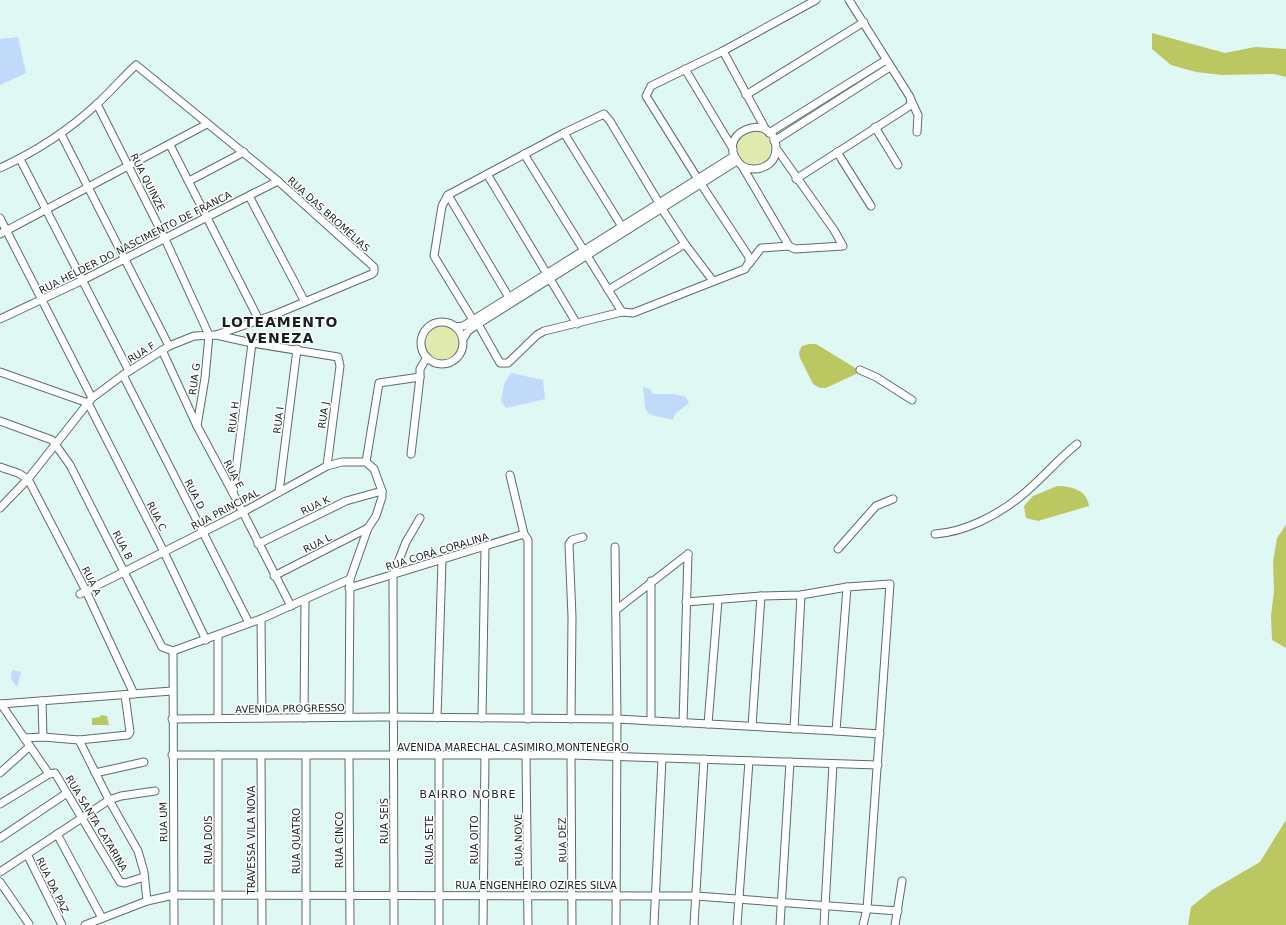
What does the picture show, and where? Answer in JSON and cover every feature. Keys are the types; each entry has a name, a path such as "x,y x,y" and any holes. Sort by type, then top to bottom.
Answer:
{"street":[{"path":"748,266 749,257 699,182 646,96 651,86 723,51 816,0"},
{"path":"849,0 911,100 918,115 916,132"},
{"path":"746,95 864,22"},
{"path":"713,281 685,244 660,206 610,121 604,114 564,133 448,195 442,206 434,256 500,363 504,364 508,363 537,335 550,330 622,312 633,313 745,269 761,248 789,246 795,249 843,246 834,230 796,179 746,95 723,51"},
{"path":"768,132 886,60"},
{"name":"RUA DAS BROMÉLIAS","path":"97,104 136,65 278,181 374,270 372,274 305,302 259,320 212,335"},
{"path":"775,144 890,67"},
{"path":"684,69 789,246"},
{"path":"796,179 908,107 911,100"},
{"path":"0,168 20,159 61,134 97,104"},
{"name":"RUA QUINZE","path":"97,104 212,335"},
{"path":"3,232 87,189 207,124"},
{"path":"736,158 736,136 747,128 760,127 768,132"},
{"path":"875,127 898,165"},
{"path":"564,133 624,229"},
{"path":"61,134 87,189 169,346"},
{"path":"736,158 755,170 767,165 775,154 775,144"},
{"path":"170,145 259,320"},
{"path":"189,181 244,152"},
{"path":"837,152 871,206"},
{"path":"524,154 622,312"},
{"path":"476,322 463,339 461,353 450,363 435,363 427,357 422,347 422,340 429,327 442,322 456,327 476,322 736,158"},
{"name":"RUA D","path":"20,159 83,280 126,373 249,623"},
{"path":"487,174 578,324"},
{"name":"RUA HELDER DO NASCIMENTO DE FRANCA","path":"0,319 83,280 278,181"},
{"path":"448,195 511,300"},
{"path":"249,196 305,302"},
{"name":"RUA C","path":"0,218 3,232 42,300 206,640"},
{"path":"608,290 685,244"},
{"path":"456,327 463,339"},
{"name":"RUA F","path":"0,508 28,479 90,400 126,373 169,346 194,336 212,335 335,356 339,359 340,366"},
{"name":"RUA G","path":"197,426 212,335"},
{"name":"RUA H","path":"234,493 252,343"},
{"name":"RUA E","path":"162,350 197,426 234,493 274,576 291,606"},
{"name":"RUA I","path":"279,492 297,350"},
{"path":"411,454 420,369 427,357"},
{"name":"RUA J","path":"327,466 340,366"},
{"path":"860,370 876,377 912,400"},
{"path":"0,372 90,400"},
{"path":"349,717 350,579 368,528 378,510 382,491 374,469 366,462 379,383 420,377"},
{"path":"0,421 47,437 56,444"},
{"name":"RUA B","path":"56,444 70,465 162,647 172,651"},
{"path":"935,534 953,532 999,511 1021,496 1077,444"},
{"name":"RUA PRINCIPAL","path":"83,592 243,512 327,466 342,462 366,462"},
{"path":"0,467 18,473 28,479"},
{"path":"510,475 526,537 528,719"},
{"name":"RUA A","path":"28,479 134,694"},
{"name":"RUA K","path":"258,544 346,501 382,491"},
{"path":"838,549 876,506 893,499"},
{"path":"393,575 406,542 420,518"},
{"name":"RUA L","path":"274,576 368,528"},
{"name":"RUA CORÁ CORALINA","path":"349,588 485,547 526,537"},
{"path":"571,719 572,617 569,544 572,540 583,537"},
{"path":"482,718 485,547"},
{"path":"615,547 617,719 616,925"},
{"path":"616,610 688,554 683,723"},
{"path":"437,718 442,561"},
{"name":"RUA SEIS","path":"393,575 394,925"},
{"path":"0,704 172,691 172,651 218,636 261,619 305,601 350,579"},
{"path":"651,582 651,721"},
{"path":"686,602 761,596 802,595 847,587 885,583 890,584 891,587 867,909 863,925"},
{"path":"836,731 847,587"},
{"path":"794,728 802,595"},
{"path":"752,726 761,596"},
{"path":"708,724 718,600"},
{"path":"304,718 305,601"},
{"path":"261,619 262,718"},
{"path":"218,636 218,718"},
{"name":"RUA UM","path":"172,691 174,925"},
{"path":"24,738 43,737 79,740 129,734 125,695"},
{"path":"42,701 43,737"},
{"name":"RUA SANTA CATARINA","path":"0,704 29,747 67,793 120,882 125,883 144,877"},
{"name":"AVENIDA PROGRESSO","path":"172,719 408,717 617,719 880,734"},
{"path":"79,740 109,800 138,851 142,861 148,901"},
{"path":"0,772 29,747"},
{"name":"AVENIDA MARECHAL CASIMIRO MONTENEGRO","path":"172,755 571,755 878,766"},
{"name":"RUA DOIS","path":"218,755 218,925"},
{"name":"RUA OITO","path":"483,925 484,755"},
{"name":"RUA DEZ","path":"571,755 572,925"},
{"name":"TRAVESSA VILA NOVA","path":"261,756 262,925"},
{"name":"RUA QUATRO","path":"306,756 306,925"},
{"name":"RUA CINCO","path":"349,756 350,925"},
{"name":"RUA SETE","path":"439,756 439,925"},
{"name":"RUA NOVE","path":"526,756 528,925"},
{"path":"654,925 662,759"},
{"path":"694,925 704,759"},
{"path":"737,925 750,761"},
{"path":"95,773 144,762"},
{"path":"780,925 790,762"},
{"path":"824,925 834,764"},
{"path":"0,804 52,774"},
{"path":"0,872 109,800 121,796 155,791"},
{"path":"0,838 67,793"},
{"path":"57,834 102,918"},
{"name":"RUA DA PAZ","path":"27,854 62,925"},
{"path":"0,882 29,924"},
{"path":"895,925 902,882"},
{"name":"RUA ENGENHEIRO OZIRES SILVA","path":"85,925 148,901 174,894 483,896 528,894 656,895 696,896 825,905 898,912"}],"green space":[{"path":"1152,33 1225,53 1255,47 1286,49 1286,77 1274,74 1222,75 1196,72 1171,65 1152,49"},
{"path":"751,131 757,131 761,132 768,138 771,148 770,155 764,162 757,165 751,165 747,164 740,158 737,151 737,145 738,141 744,134"},
{"path":"442,325 455,330 460,343 455,356 442,361 429,356 424,343 429,330"},
{"path":"816,344 857,369 856,374 826,388 820,388 813,384 800,358 799,352 802,346"},
{"path":"1057,486 1078,490 1085,496 1089,506 1038,521 1026,518 1024,506 1033,496"},
{"path":"1286,525 1286,648 1272,640 1271,616 1274,591 1273,562 1277,538"},
{"path":"101,715 107,716 109,725 92,725 92,718 100,717"},
{"path":"1286,820 1286,925 1188,925 1191,907 1212,890 1260,862"}],"water":[{"path":"18,37 26,73 0,85 0,39"},
{"path":"511,373 543,380 545,399 506,408 501,401 504,384"},
{"path":"643,387 650,389 653,394 674,394 686,397 689,403 675,414 673,420 649,414 645,408"},
{"path":"12,670 21,672 17,687 11,679"}],"district":[{"name":"LOTEAMENTO VENEZA","path":"280,330"},
{"name":"BAIRRO NOBRE","path":"468,794"}]}
